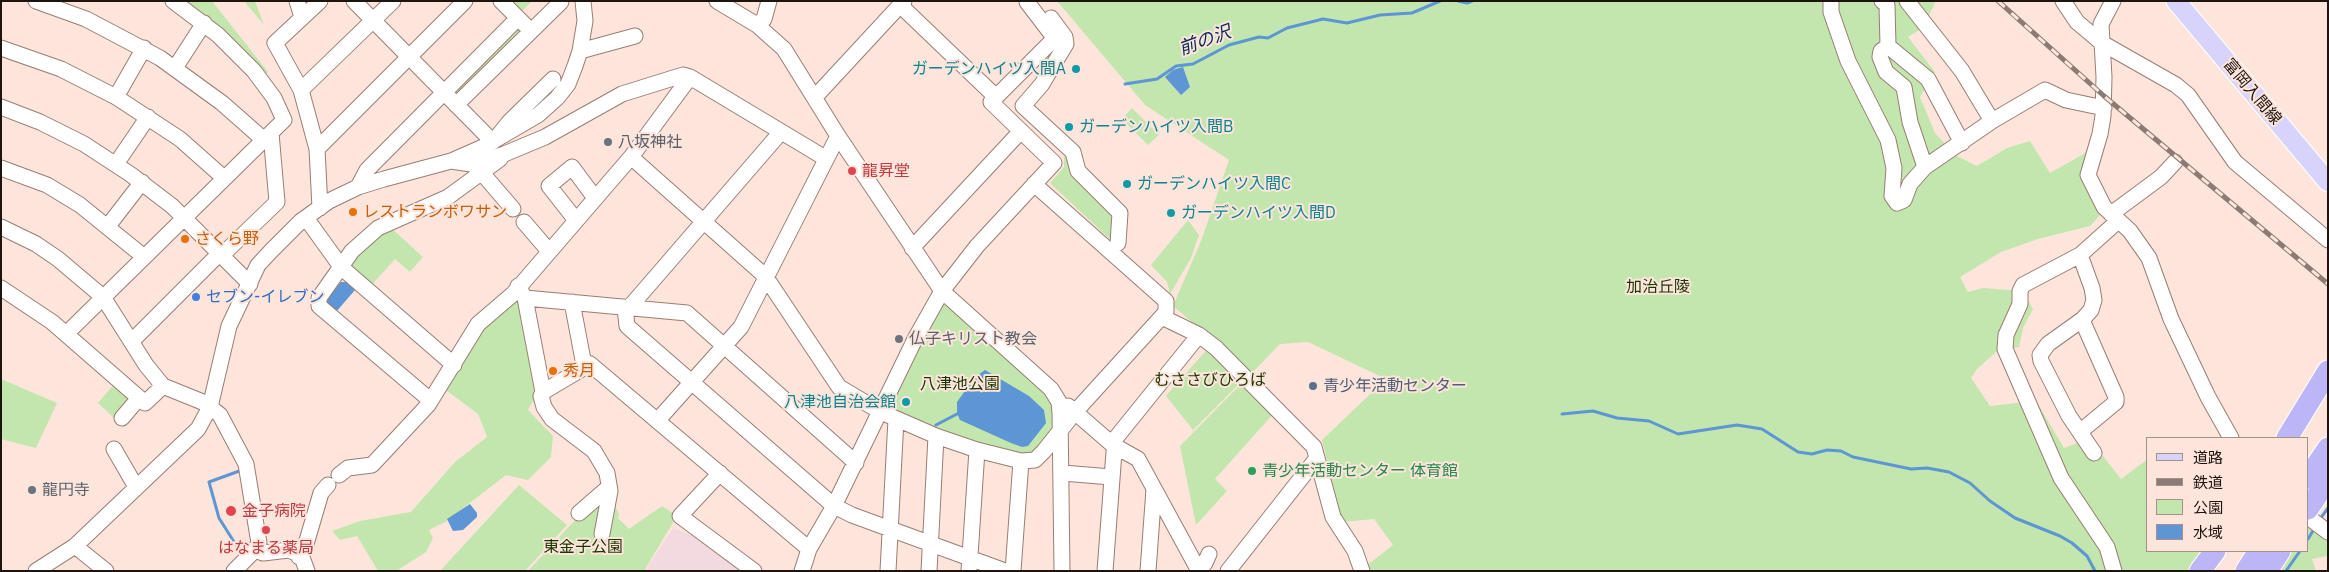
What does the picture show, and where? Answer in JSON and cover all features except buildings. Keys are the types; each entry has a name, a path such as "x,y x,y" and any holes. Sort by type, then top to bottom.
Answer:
{"highway":[{"path":"2288,437 2328,371"},
{"path":"2304,437 2328,398"},
{"path":"2309,476 2328,448"},
{"path":"2309,508 2328,479"},
{"path":"2200,571 2214,552"},
{"path":"2217,571 2231,552"},
{"path":"2246,571 2258,552"},
{"path":"2267,571 2279,552"}],"main road":[{"name":"富岡入間線","path":"2176,1 2328,182"}],"street":[{"path":"36,1 86,19 144,48 175,68 268,137 277,202 132,341"},
{"path":"66,334 143,256 284,120 274,98 254,71 204,23 172,1"},
{"path":"297,1 302,17"},
{"path":"320,1 276,43 301,90 317,149 320,208"},
{"path":"354,1 493,142"},
{"path":"301,90 393,1"},
{"path":"317,149 465,1"},
{"path":"501,1 530,30"},
{"path":"36,571 75,546 136,487 194,435 210,407 229,326 258,265 306,218 358,187 451,161 493,142 538,115 557,98 568,84 580,51 585,21 583,1"},
{"path":"717,1 757,25 784,49 838,136 942,291 1112,446 1138,459 1199,571 1205,564 1209,554"},
{"path":"757,25 764,19 769,1"},
{"path":"1038,1 1065,36 1066,44 1042,84 1023,106 1073,152 1078,171 1120,213 1118,243"},
{"path":"1831,1 1831,12 1848,62 1888,140 1894,168 1892,196 1897,203 1904,200 1910,184 1925,167 1992,121 2045,90 2066,100 2104,108"},
{"path":"1907,1 1962,71 1992,121"},
{"path":"2063,1 2077,22 2102,43 2176,85 2188,95 2236,162 2328,240"},
{"path":"2113,1 2101,24 2104,108 2100,134 2088,175 2104,207 2143,246 2171,319 2208,397 2230,437"},
{"path":"456,105 560,2"},
{"path":"802,571 809,549 834,506 915,340 942,291 977,246 1054,163 991,102 1052,41 1053,36 1027,2"},
{"path":"815,97 902,3 996,97"},
{"path":"1886,3 1888,46 1928,80 1962,142"},
{"path":"358,187 367,170 518,18"},
{"path":"175,68 204,23"},
{"path":"580,51 635,36"},
{"path":"1888,46 1881,51 1882,64 1889,75 1904,87 1910,122 1925,167"},
{"path":"1,48 60,69 116,97 180,139 224,178"},
{"path":"116,97 144,48"},
{"path":"451,161 471,164 502,155 545,137 622,94 683,76 690,77 825,158"},
{"path":"602,534 609,487 607,473 594,451 547,414 541,396 543,392 522,292 548,250 631,157 690,77"},
{"path":"493,142 510,121 553,79"},
{"path":"1,107 40,122 116,164 142,182 183,218 250,284"},
{"path":"116,164 148,117"},
{"path":"912,248 1021,131"},
{"path":"781,132 627,308 627,326 834,506 846,513 930,543 969,564 1006,571"},
{"path":"657,422 741,327 765,276 838,136"},
{"path":"430,400 320,306 320,295 342,268 352,252 378,228 448,197 482,173 502,155"},
{"path":"631,157 765,276 839,387 881,412 936,436 977,450 1021,461 1037,459 1054,442 1075,412 1166,312 1166,301 1034,184"},
{"path":"2114,571 2107,547 2061,478 2005,349 2006,335 2020,304 2020,292 2023,285 2080,255 2115,217 2161,178 2175,162"},
{"path":"575,220 549,186 572,167 596,198"},
{"path":"1,168 47,185 108,226 143,256"},
{"path":"482,173 513,209"},
{"path":"108,226 142,182"},
{"path":"306,218 342,268 454,365"},
{"path":"524,222 548,250"},
{"path":"1,227 36,244 58,259 104,297 163,386 210,407 220,414 246,464 259,543 255,550 234,571"},
{"path":"2080,255 2092,288 2094,300 2090,310 2082,320 2048,344 2040,355 2041,361 2069,416 2081,431 2094,454"},
{"path":"1,288 32,307 66,334 145,404 163,386"},
{"path":"339,475 348,468 372,464 430,400 454,365 478,324 513,294 522,292 580,305 687,313 856,463"},
{"path":"572,302 583,360"},
{"path":"1162,317 1199,335 1216,348 1314,446 1333,517 1355,551 1362,571"},
{"path":"2081,431 2116,402 2116,396 2082,320"},
{"path":"1105,571 1112,446 1115,439 1199,335"},
{"path":"543,392 590,364 809,549"},
{"path":"1051,389 1060,408 1063,474 1062,571"},
{"path":"122,418 139,398"},
{"path":"888,571 896,419"},
{"path":"929,571 936,436"},
{"path":"114,449 136,487"},
{"path":"969,564 977,450"},
{"path":"1228,571 1316,458"},
{"path":"1014,571 1021,461"},
{"path":"720,473 680,516 754,571"},
{"path":"1063,474 1111,477"},
{"path":"299,557 306,544 321,494 328,485"},
{"path":"579,513 609,487"},
{"path":"1148,571 1154,489"},
{"path":"2309,518 2328,532"},
{"path":"75,546 106,571"},
{"path":"255,550 263,553 289,550 299,557 307,571"}],"shaded area":[{"path":"673,528 713,543 749,571 645,571"}],"green space":[{"path":"180,1 212,1 268,72 262,78"},
{"path":"244,1 255,1 264,25"},
{"path":"509,1 532,1 521,12"},
{"name":"加治丘陵","path":"1057,1 1934,1 1935,3 1923,28 1908,37 1935,72 1920,97 1935,133 1957,156 1977,166 2007,148 2030,141 2050,173 2087,152 2086,172 2103,212 2090,226 2038,239 2001,252 1960,277 1968,292 1983,288 2023,291 2033,309 2023,328 2019,347 1996,352 1977,369 1971,378 1990,406 2036,401 2064,448 2080,442 2099,451 2121,479 2146,460 2146,552 2203,552 2187,571 1370,571 1366,566 1393,545 1374,519 1342,522 1322,440 1386,379 1308,342 1280,344 1252,373 1173,306 1201,241 1229,160 1145,105"},
{"path":"518,26 524,29 461,95 456,95 454,92"},
{"path":"1132,108 1159,135 1148,145 1122,119"},
{"path":"1067,153 1120,213 1115,244 1050,183 1064,167 1064,157"},
{"path":"1188,220 1199,235 1191,258 1170,294 1167,282 1151,265"},
{"path":"390,227 423,257 410,272 395,259 369,288 350,272 349,263"},
{"path":"513,299 520,301 537,394 528,410 553,436 551,457 528,480 506,475 445,522 429,530 433,538 426,552 396,571 378,571 357,536 340,540 332,531 360,521 411,512 455,462 487,437 478,414 443,388 483,325"},
{"name":"八津池公園","path":"949,303 1046,391 1053,403 1055,433 1032,456 958,442 889,408 937,307"},
{"name":"むささびひろば","path":"1209,347 1242,381 1193,430 1166,396"},
{"path":"1,379 57,403 36,448 1,439"},
{"path":"1243,382 1274,413 1215,479 1227,491 1196,525 1180,446"},
{"path":"115,383 133,399 115,419 98,403"},
{"path":"519,485 567,525 525,571 440,571"},
{"name":"東金子公園","path":"602,497 614,504 619,514 618,518 629,529 662,506 677,516 644,571 528,571 587,507"},
{"path":"2309,528 2328,539 2328,556 2312,559 2316,571 2233,571 2242,560 2263,552 2309,552"}],"water":[{"path":"1183,67 1190,87 1181,95 1165,77 1173,70"},
{"path":"341,282 347,282 355,290 336,312 327,304 327,299"},
{"path":"985,370 1029,396 1044,410 1046,423 1028,446 1022,447 1011,443 960,420 957,413 957,402 975,377"},
{"path":"470,504 477,513 477,517 463,530 453,531 447,519"}],"waterway":[{"name":"前の沢","path":"1125,84 1157,79 1176,66 1193,64 1229,45 1259,37 1268,38 1287,28 1323,19 1347,23 1380,15 1412,13 1440,1"},
{"name":"前の沢","path":"1458,1 1467,3 1472,1"},
{"path":"1562,414 1593,411 1617,418 1649,421 1678,434 1737,425 1762,429 1798,452 1812,454 1827,450 1841,451 1853,457 1911,469 1927,468 1949,472 1970,483 1990,501 2015,518 2060,536 2072,543 2087,556 2095,571"},
{"path":"936,425 957,414"},
{"path":"241,553 219,518 209,482 242,470"},
{"path":"2320,519 2328,508"},
{"path":"2309,537 2314,529"},
{"path":"2286,571 2299,552"}],"railway":[{"path":"1998,1 2104,96 2328,284"}],"place":[{"name":"ガーデンハイツ入間A","path":"1076,69"},
{"name":"ガーデンハイツ入間B","path":"1069,127"},
{"name":"八坂神社","path":"608,142"},
{"name":"龍昇堂","path":"852,171"},
{"name":"ガーデンハイツ入間C","path":"1127,184"},
{"name":"レストランボワサン","path":"353,212"},
{"name":"ガーデンハイツ入間D","path":"1171,213"},
{"name":"さくら野","path":"185,239"},
{"name":"セブン-イレブン","path":"196,297"},
{"name":"仏子キリスト教会","path":"899,339"},
{"name":"秀月","path":"553,371"},
{"name":"青少年活動センター","path":"1313,386"},
{"name":"八津池自治会館","path":"906,402"},
{"name":"青少年活動センター 体育館","path":"1252,471"},
{"name":"龍円寺","path":"32,490"},
{"name":"金子病院","path":"231,511"},
{"name":"はなまる薬局","path":"266,530"}]}
